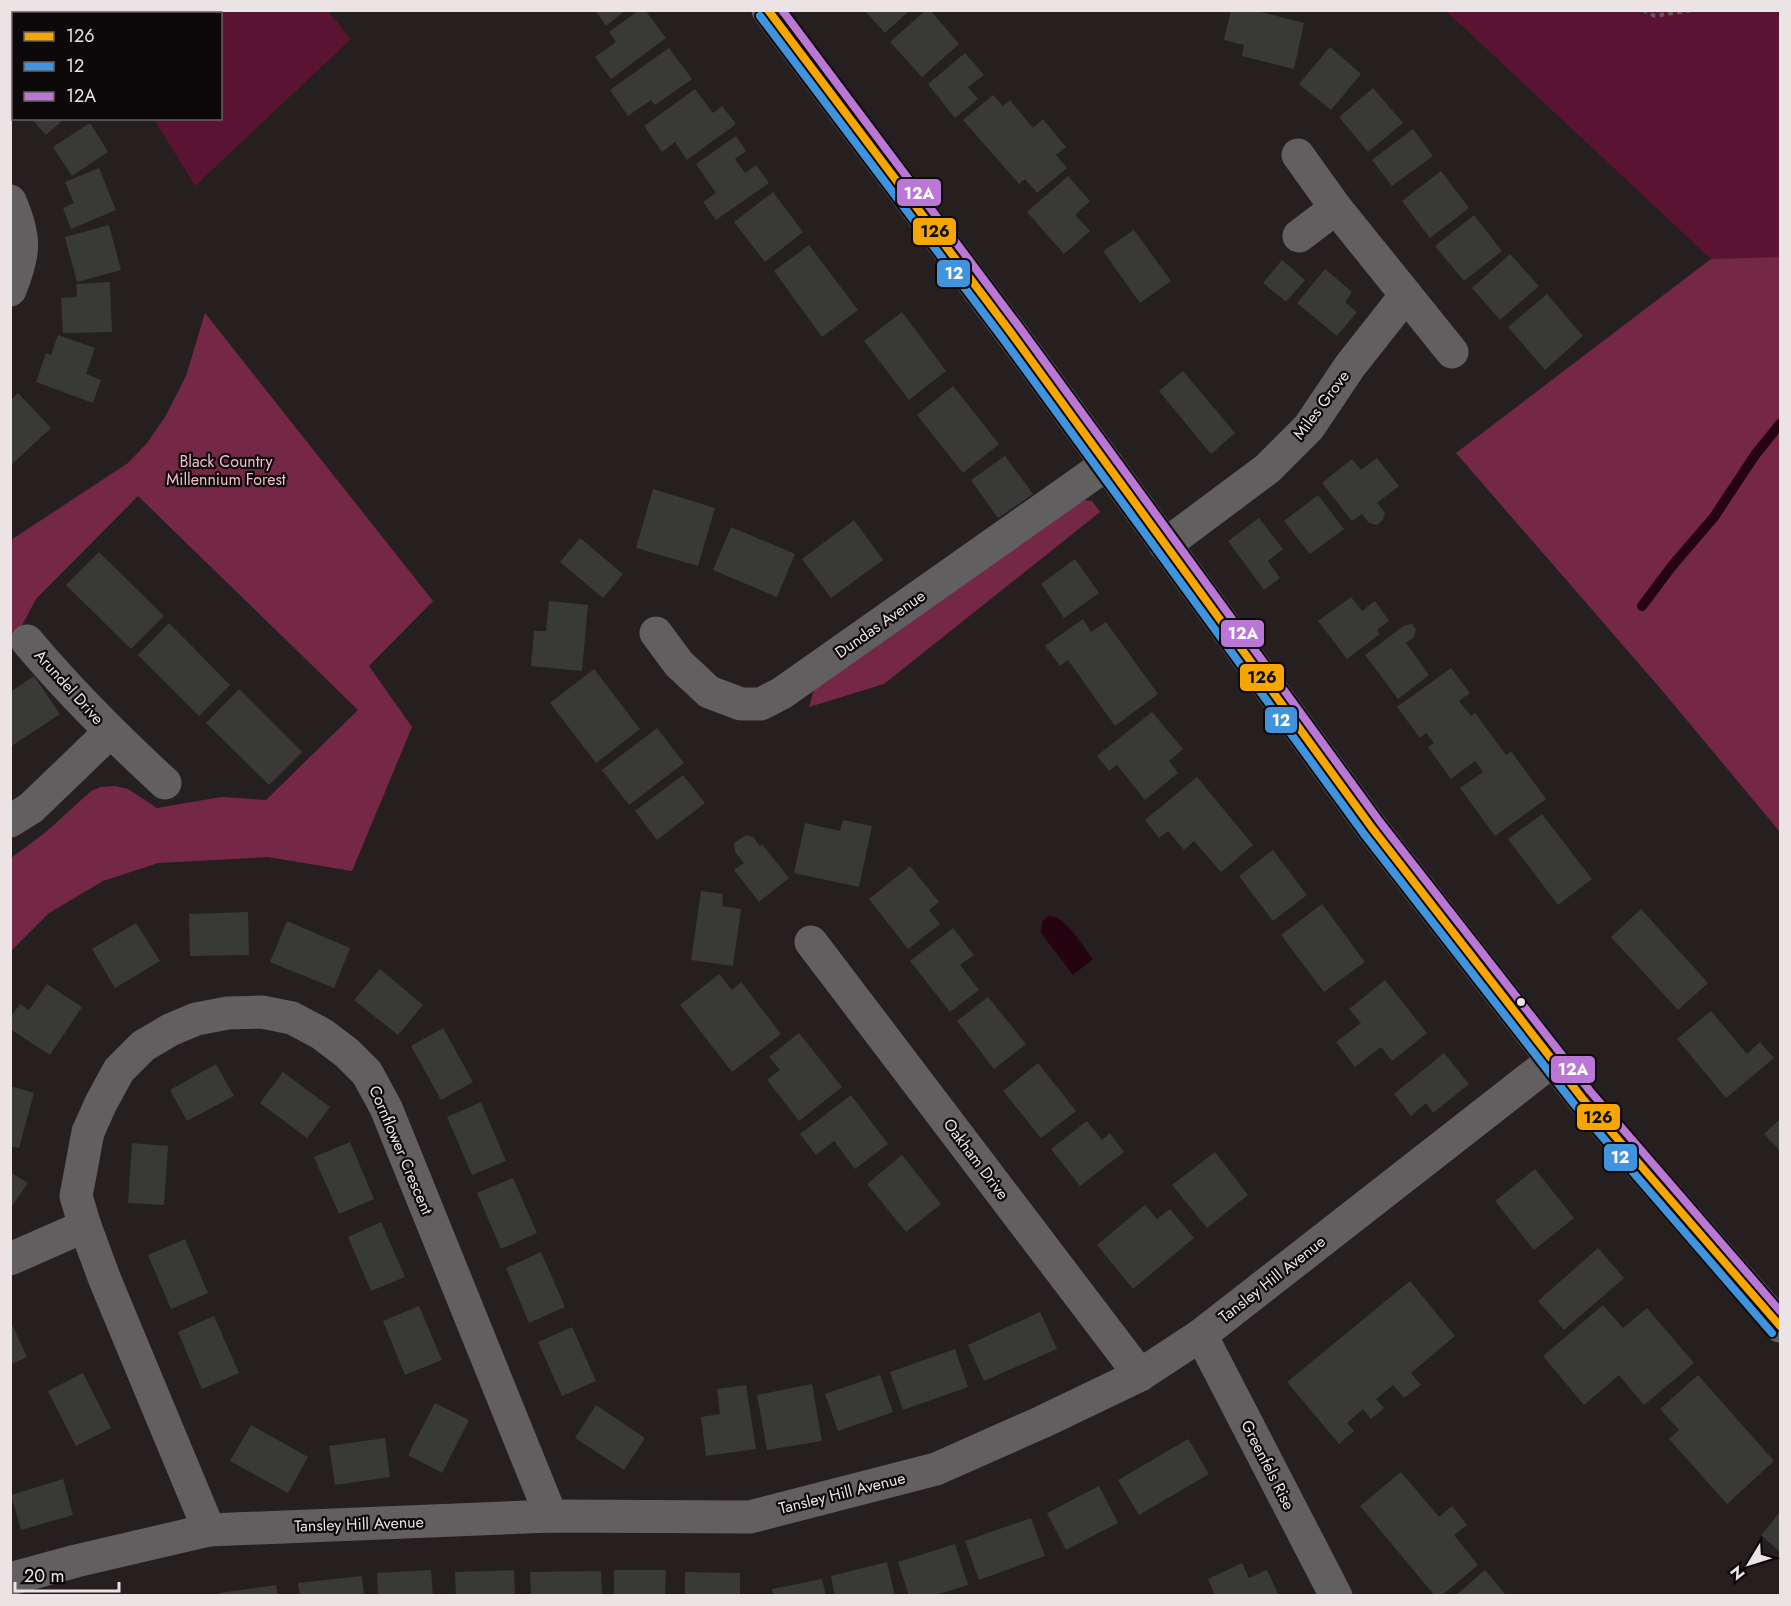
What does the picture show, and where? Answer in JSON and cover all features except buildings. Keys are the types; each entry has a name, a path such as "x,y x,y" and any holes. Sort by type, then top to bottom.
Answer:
{"street":[{"path":"768,10 998,315 1372,828 1582,1098 1780,1326"},
{"path":"1298,156 1336,208 1452,352"},
{"path":"10,201 21,225 22,252 10,290"},
{"path":"1299,236 1336,208"},
{"name":"Miles Grove","path":"1165,545 1267,469 1309,427 1350,366 1406,295"},
{"name":"Dundas Avenue","path":"656,633 679,664 710,692 741,704 761,704 782,693 1107,464"},
{"name":"Arundel Drive","path":"27,641 61,681 110,732 165,783"},
{"name":"Arundel Drive","path":"10,821 31,808 110,732"},
{"name":"Oakham Drive","path":"811,942 1140,1375"},
{"name":"Cornflower Crescent","path":"209,1530 105,1280 76,1196 88,1132 100,1103 118,1070 144,1046 170,1030 196,1018 228,1013 262,1012 292,1018 322,1034 347,1053 367,1073 386,1108 550,1516"},
{"name":"Tansley Hill Avenue","path":"10,1580 76,1561 209,1530 550,1516 750,1517 936,1469 1140,1375 1201,1335 1552,1061"},
{"path":"10,1259 85,1226"},
{"name":"Greenfels Rise","path":"1201,1335 1336,1596"}],"path":[{"path":"1643,10 1655,16 1692,10"}],"shaded area":[{"path":"157,11 159,12 107,12"},
{"path":"328,11 351,39 195,186 155,120 222,120 222,12 218,12"},
{"path":"1446,11 1780,11 1780,257 1711,259"},
{"path":"1049,916 1055,917 1067,926 1093,959 1073,975 1041,933 1042,921"}],"green space":[{"path":"1780,257 1780,832 1660,688 1456,453 1711,259"},
{"name":"Black Country Millennium Forest","path":"205,313 433,601 369,666 412,727 352,871 268,857 158,863 103,881 49,913 11,951 11,858 46,832 91,791 101,787 115,786 128,789 157,808 221,797 266,800 358,710 138,496 36,599 11,644 11,540 128,463 147,443 165,417 186,376"},
{"path":"1083,500 1092,501 1100,512 884,684 809,707 814,689"}],"waterway":[{"path":"1642,606 1672,566 1714,517 1755,455 1780,424"}],"transit line":[{"name":"126","path":"768,10 1012,334 1372,828 1582,1098 1780,1326"},
{"name":"12A","path":"782,10 1020,328 1380,822 1590,1091 1780,1311"},
{"name":"12","path":"760,16 1004,340 1364,834 1574,1104 1772,1333"}]}
